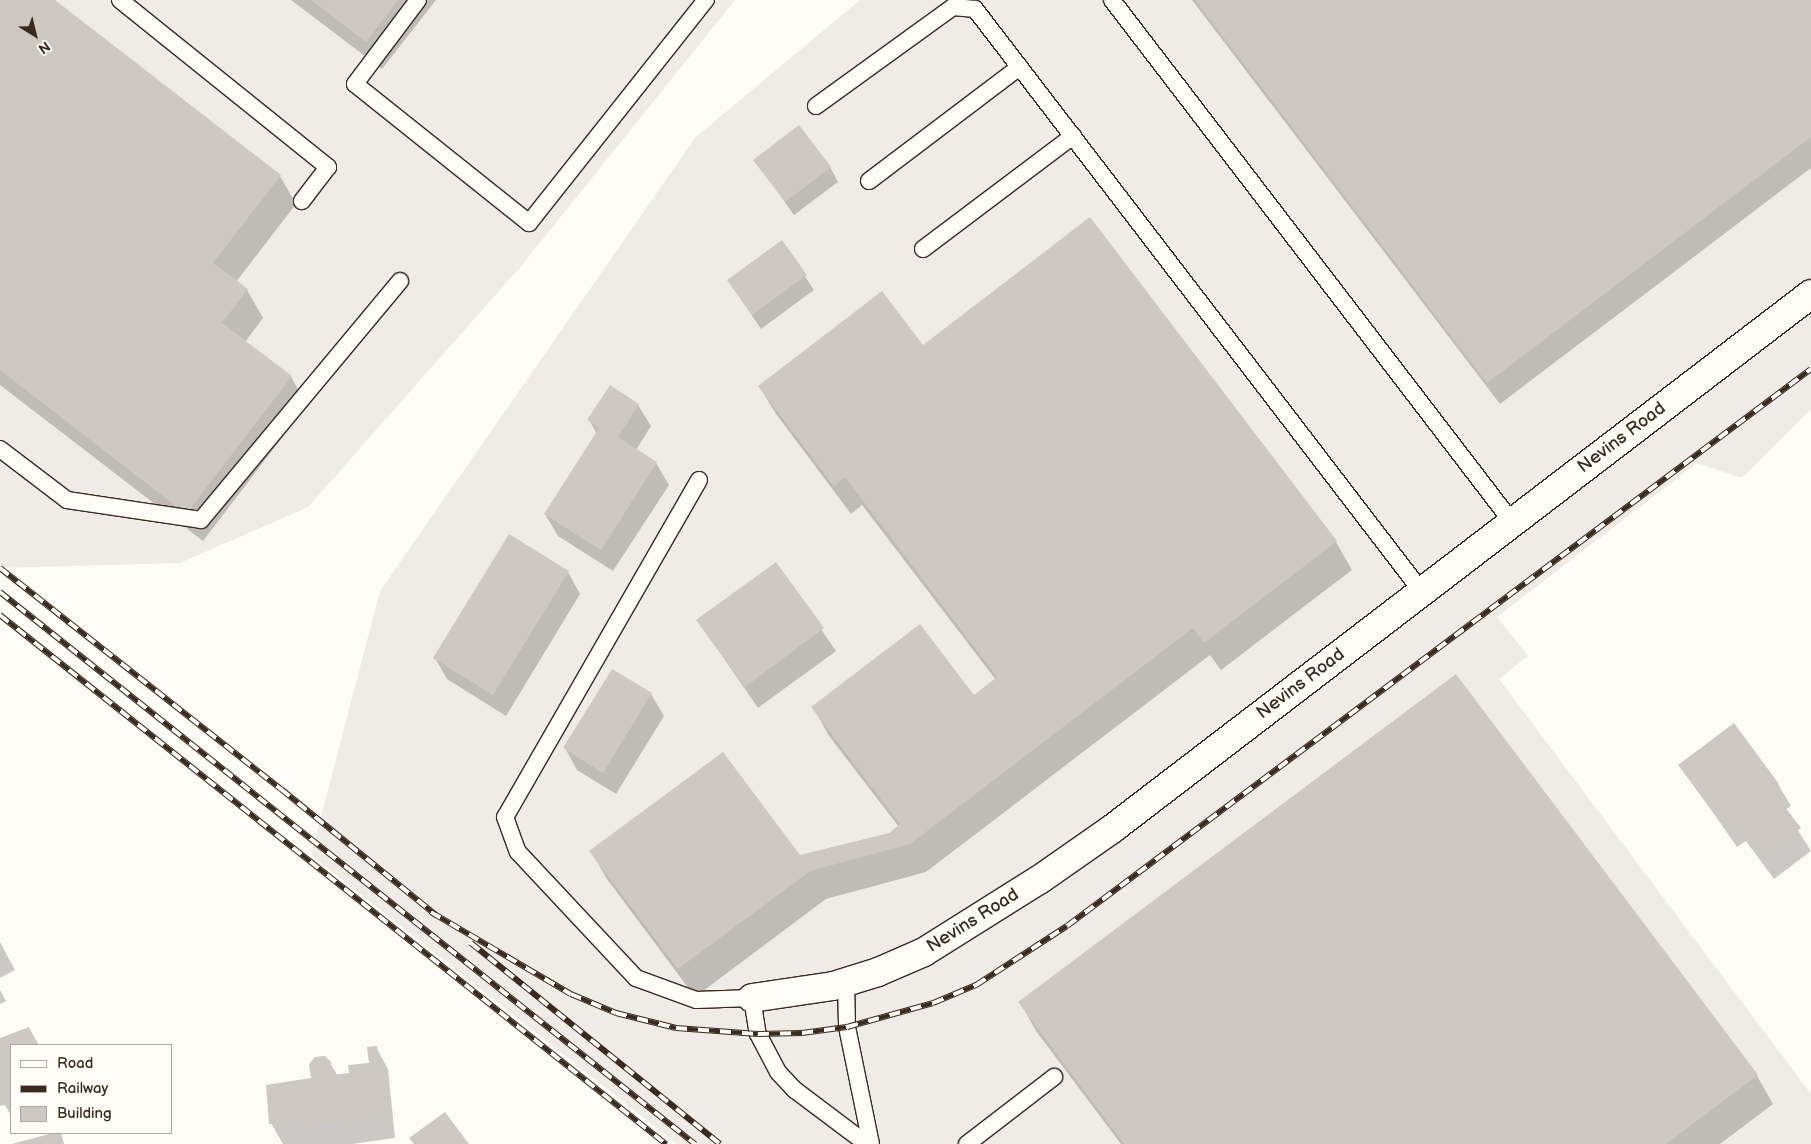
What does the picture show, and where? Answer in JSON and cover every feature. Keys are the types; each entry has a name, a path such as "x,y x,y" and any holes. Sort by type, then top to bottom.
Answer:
{"street":[{"name":"Nevins Road","path":"752,998 846,982 924,952 1039,880 1112,829 1811,294"}],"lane":[{"path":"120,0 328,167 302,201"},
{"path":"418,0 355,84 529,223 706,0"},
{"path":"1112,0 1512,522"},
{"path":"816,106 953,6 975,9 1422,592"},
{"path":"869,181 1020,68"},
{"path":"923,249 1073,136"},
{"path":"0,449 67,500 201,520 400,281"},
{"path":"699,480 505,817 518,852 636,978 696,1000 752,998 758,1034 778,1072 795,1090 867,1144"},
{"path":"846,982 847,1027 872,1144"},
{"path":"967,1144 1054,1077"}],"shaded area":[{"path":"0,0 735,0 522,265 308,507 180,563 0,568"},
{"path":"860,0 1811,0 1811,409 1742,478 1697,463 1497,617 1528,656 1499,679 1811,1094 1811,1144 677,1144 311,855 380,591 695,138"}],"building":[{"path":"0,0 55,0 281,175 213,263 248,289 222,323 292,376 186,514 0,370"},
{"path":"311,0 398,0 366,42"},
{"path":"1195,0 1811,0 1811,137 1487,383"},
{"path":"799,125 831,167 785,202 753,160"},
{"path":"1090,217 1337,541 1204,643 1193,628 910,844 810,871 678,969 589,851 723,752 800,855 889,833 900,824 811,707 920,624 974,695 997,677 845,477 834,486 758,386 882,291 923,345"},
{"path":"782,240 807,275 752,315 727,280"},
{"path":"610,385 639,404 618,437 657,462 601,550 544,514 599,428 587,420"},
{"path":"509,534 569,571 493,695 433,658"},
{"path":"776,562 824,628 745,687 696,620"},
{"path":"612,669 652,693 603,773 563,748"},
{"path":"1456,674 1758,1075 1666,1144 1124,1144 1018,1002"},
{"path":"1734,723 1779,784 1772,790 1801,828 1761,858 1733,820 1724,827 1678,765"},
{"path":"29,1027 36,1044 10,1044 10,1100 2,1103 0,1038"},
{"path":"377,1046 383,1116 306,1128 306,1120 269,1124 266,1085 311,1078 309,1064 315,1057 325,1056 331,1062 332,1075 349,1073 348,1065 369,1063 367,1047"},
{"path":"445,1112 469,1144 414,1144 409,1138"},
{"path":"49,1134 61,1134 64,1144 12,1144"}],"railway":[{"path":"431,912 571,994 616,1013 676,1028 758,1034 802,1033 847,1027 933,1003 976,985 1067,926 1811,369"},
{"path":"0,568 281,789 436,915"},
{"path":"0,592 695,1144"},
{"path":"0,615 666,1144"},
{"path":"471,943 720,1144"}]}
